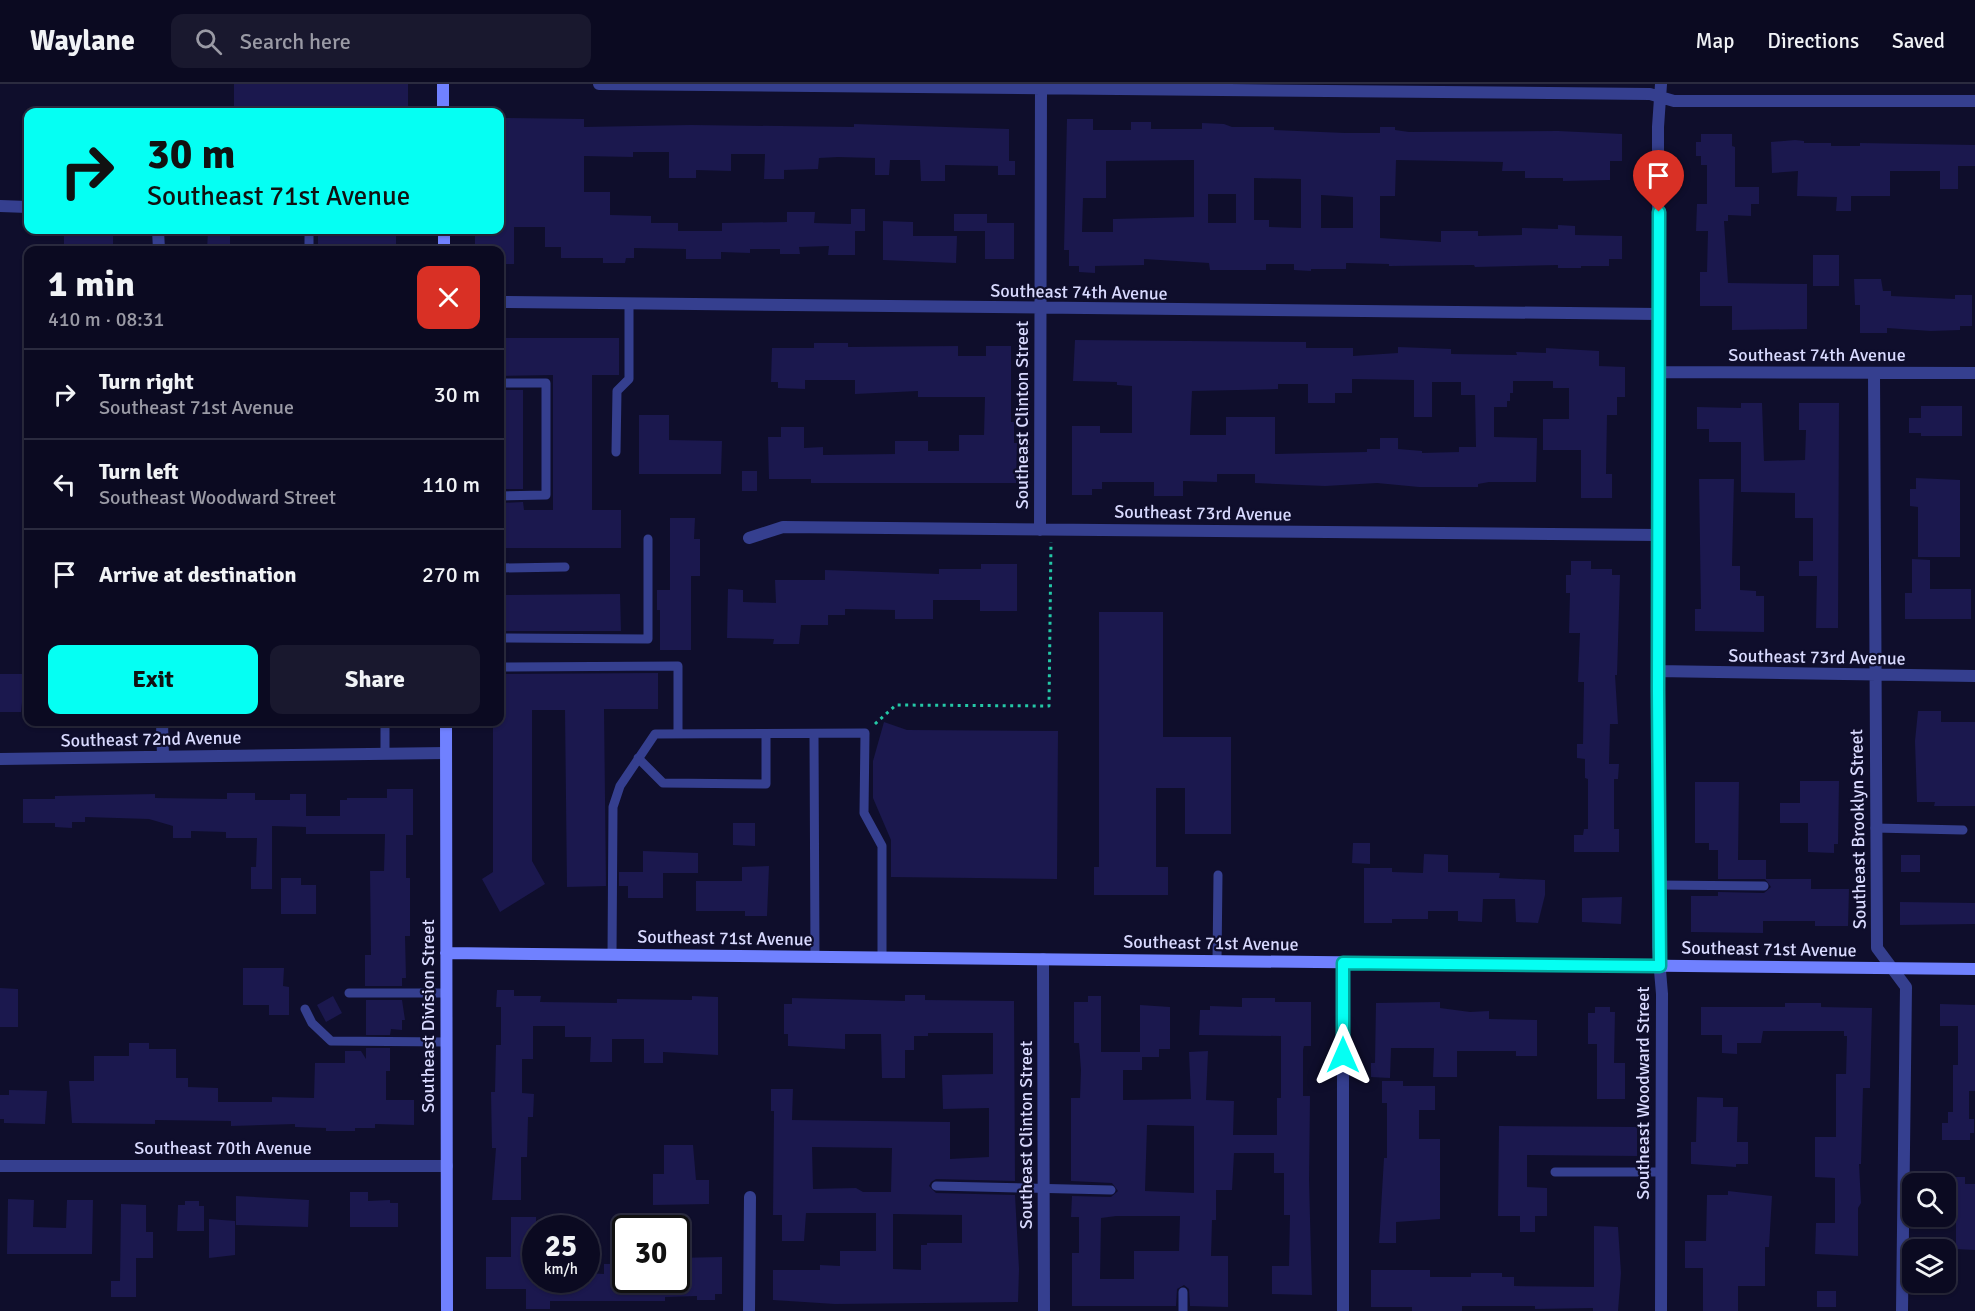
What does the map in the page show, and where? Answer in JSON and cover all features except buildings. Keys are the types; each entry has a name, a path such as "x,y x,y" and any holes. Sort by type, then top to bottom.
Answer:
{"street":[{"path":"443,84 444,108"},
{"path":"599,84 1041,86 1650,94 1674,101 1975,101"},
{"name":"Southeast Woodward Street","path":"1661,84 1658,127 1658,885 1662,1172 1661,1311"},
{"name":"Southeast Clinton Street","path":"1041,86 1040,309 1045,530"},
{"path":"0,206 24,207"},
{"name":"Southeast 74th Avenue","path":"504,302 1658,314"},
{"name":"Southeast 74th Avenue","path":"1658,372 1975,373"},
{"name":"Southeast Brooklyn Street","path":"1874,373 1877,948 1906,987 1902,1311"},
{"name":"Southeast 73rd Avenue","path":"749,538 783,527 1658,536"},
{"name":"Southeast 73rd Avenue","path":"1658,671 1975,676"},
{"path":"162,726 163,757"},
{"name":"Southeast Division Street","path":"446,726 447,1311"},
{"name":"Southeast 72nd Avenue","path":"0,759 446,753"},
{"name":"Southeast 71st Avenue","path":"446,953 1975,969"},
{"name":"Southeast Clinton Street","path":"1043,960 1044,1311"},
{"path":"1343,963 1343,1311"},
{"name":"Southeast 70th Avenue","path":"0,1166 447,1166"},
{"path":"749,1311 750,1197"}],"lane":[{"path":"616,452 616,391 629,379 629,304"},
{"path":"504,383 546,383 546,495 504,496"},
{"path":"504,638 648,639 648,539"},
{"path":"504,567 565,567"},
{"path":"504,667 678,666 678,734"},
{"path":"385,726 385,753"},
{"path":"612,955 613,807 620,786 655,734 865,733 864,813 882,846 882,958"},
{"path":"638,758 663,783 766,784 766,734"},
{"path":"814,734 814,957"},
{"path":"1875,828 1963,830"},
{"path":"1217,962 1218,875"},
{"path":"1658,885 1764,886"},
{"path":"349,993 446,993"},
{"path":"305,1009 312,1023 331,1041 447,1042"},
{"path":"1555,1172 1662,1172"},
{"path":"936,1186 1111,1190"},
{"path":"1183,1292 1183,1311"}],"path":[{"path":"865,733 896,705 1048,706 1045,530"}],"route":[{"path":"1343,1055 1343,963 1660,966 1658,947 1659,212"}]}
